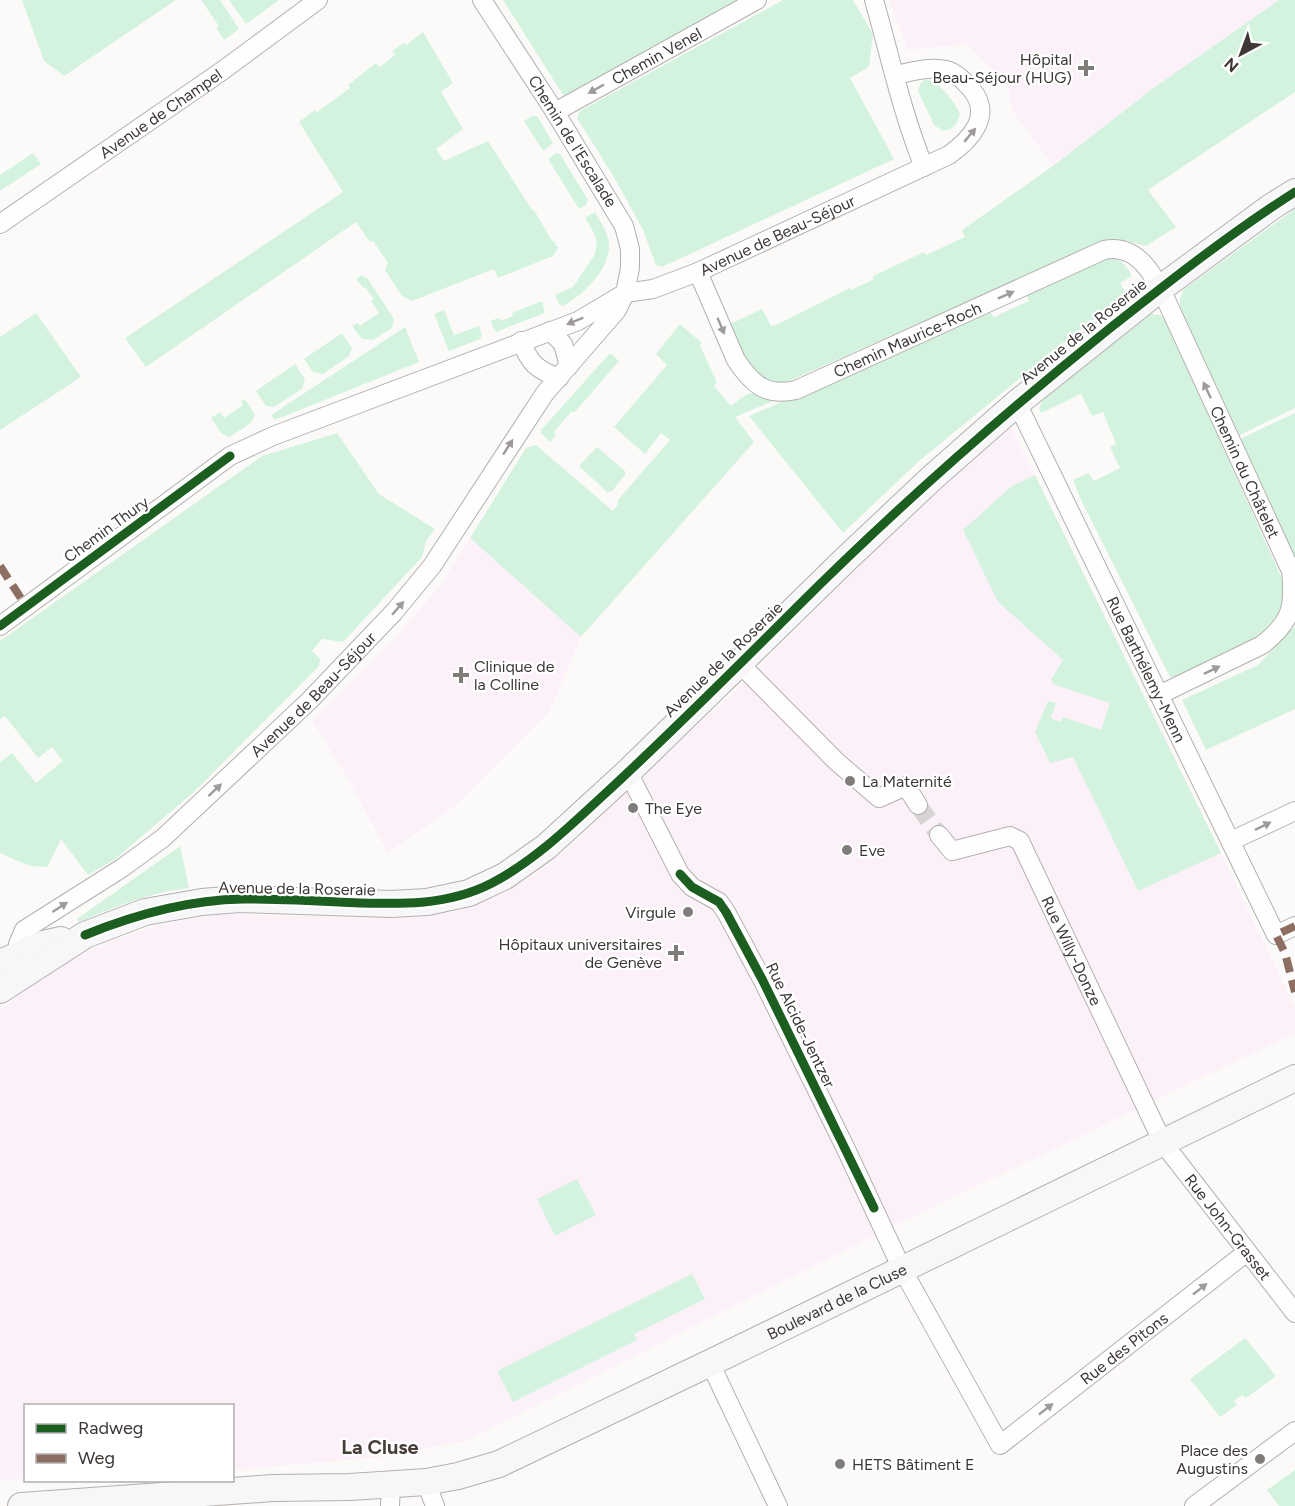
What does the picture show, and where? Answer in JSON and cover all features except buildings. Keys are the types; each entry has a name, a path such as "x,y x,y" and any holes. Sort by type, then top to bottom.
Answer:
{"main road":[{"name":"Avenue de la Roseraie","path":"8,972 85,935 145,912 202,902 261,899 411,904 454,897 495,882 528,860 562,832 628,772 863,543 1017,403 1161,288 1295,192"},
{"name":"Boulevard de la Cluse","path":"21,1506 262,1488 350,1487 390,1495 426,1482 458,1476 511,1459 1295,1078"}],"street":[{"name":"Avenue de Champel","path":"0,224 222,71 318,0"},
{"name":"Chemin de l'Escalade","path":"482,0 555,112 624,226 631,256 625,293 617,310 564,372"},
{"name":"Chemin Venel","path":"555,112 757,0"},
{"path":"874,0 898,94 924,167"},
{"name":"Avenue de Beau-Séjour","path":"625,293 653,289 698,272 949,155 970,137 981,118 980,107 976,95 957,75 946,70 932,69 895,75"},
{"name":"Chemin Maurice-Roch","path":"698,272 742,371 759,386 785,393 1104,250 1112,248 1136,255 1161,288"},
{"name":"Chemin du Châtelet","path":"1159,695 1262,645 1277,633 1288,618 1294,602 1291,571 1161,288"},
{"name":"Chemin Thury","path":"0,626 230,456 273,436 578,321 625,293"},
{"path":"522,341 533,365 543,372 564,372 563,345 550,331"},
{"name":"Avenue de Beau-Séjour","path":"8,972 24,930 122,868 163,838 309,701 394,612 432,566 522,426 545,393 564,372"},
{"name":"Rue Barthélemy-Menn","path":"1017,403 1276,934 1295,926"},
{"path":"740,664 837,762 879,798 906,786 918,805"},
{"name":"Rue Alcide-Jentzer","path":"628,772 680,874 692,887 719,902 726,912 763,981 902,1269 1000,1445"},
{"path":"1231,841 1295,811"},
{"name":"Rue Willy-Donze","path":"939,835 952,851 1010,836 1020,841 1163,1143"},
{"name":"Rue John-Grasset","path":"1163,1143 1295,1313"},
{"name":"Rue des Pitons","path":"1000,1445 1247,1252"},
{"path":"710,1363 778,1506"},
{"path":"1194,1506 1295,1431"},
{"path":"426,1482 435,1506"}],"shaded area":[{"name":"Hôpital Beau-Séjour (HUG)","path":"889,0 1279,0 1155,87 1053,166 1012,111 1008,87 966,44 908,50"},
{"name":"Hôpitaux universitaires de Genève","path":"1010,425 1164,734 1295,1008 1295,1033 892,1227 465,1441 381,1457 234,1470 234,1404 24,1404 24,1479 0,1480 0,1011 35,981 77,956 119,938 159,925 227,914 388,918 427,916 453,912 483,902 512,888 541,870 573,844 615,801 742,684 879,547"},
{"name":"Clinique de la Colline","path":"470,538 581,637 549,712 455,806 388,853 346,776 312,721 402,630 442,583"}],"green space":[{"path":"22,0 176,0 64,76 44,61"},
{"path":"201,0 220,0 239,29 224,40 216,28 219,26"},
{"path":"229,0 279,0 246,24"},
{"path":"503,0 745,0 571,95 563,95"},
{"path":"783,0 853,0 873,34 869,67 850,78 894,159 662,267 656,265 643,230 577,118 580,111"},
{"path":"1279,0 1295,0 1295,92 1148,190 1176,227 1146,246 1127,241 1099,243 787,382 772,384 765,382 751,369 728,325 762,309 771,326 776,325 850,288 851,290 874,279 873,276 924,252 926,255 965,237 962,230 1053,166 1155,87"},
{"path":"423,32 453,83 441,92 463,129 436,149 444,161 488,141 558,248 553,256 498,278 494,269 412,301 402,296 385,270 388,263 356,222 146,367 125,338 343,192 299,122 350,88 348,85 376,63 380,67 395,55 392,51 404,43 406,45"},
{"path":"925,79 936,84 946,93 960,114 950,129 943,131 934,125 918,91"},
{"path":"537,116 553,143 543,151 524,121"},
{"path":"33,153 41,164 0,191 0,175"},
{"path":"556,153 560,154 588,200 586,205 579,209 548,159"},
{"path":"1295,209 1295,408 1238,436 1180,308 1180,299 1184,289"},
{"path":"595,212 608,238 608,257 593,282 563,306 559,304 555,295 573,287 595,254 597,243 585,218"},
{"path":"1105,258 1118,260 1132,276 1120,283 1126,294 919,461 843,533 749,416 990,312 994,317 1029,301 1026,294"},
{"path":"361,275 368,279 394,319 392,328 373,340 362,339 352,326 358,323 360,326 379,313 371,301 374,299 356,279"},
{"path":"542,301 545,313 496,332 490,321 499,318 501,321 513,316 512,313"},
{"path":"444,310 454,335 479,326 482,335 480,339 449,351 434,314"},
{"path":"36,313 81,377 0,430 0,337"},
{"path":"1151,314 1160,315 1165,319 1288,592 1283,609 1253,643 1180,679 1170,677 1073,480 1089,473 1094,481 1120,468 1110,447 1116,444 1103,412 1092,416 1081,394 1041,413 1039,408 1043,400"},
{"path":"680,324 702,343 700,345 717,383 714,386 731,406 751,393 775,400 735,417 754,442 581,637 470,538 526,448 536,445 613,511 618,500 670,440 661,433 645,454 614,427 667,365 656,354"},
{"path":"405,327 419,362 275,420 271,415"},
{"path":"342,333 352,348 349,356 323,374 313,372 304,359"},
{"path":"610,353 619,361 574,413 572,411 554,432 556,435 550,442 541,433 542,429"},
{"path":"295,364 305,379 302,389 274,407 266,406 256,391"},
{"path":"245,399 255,415 251,423 229,437 221,433 211,418 220,412 224,418 243,405 241,401"},
{"path":"1295,413 1295,563 1240,439"},
{"path":"337,433 379,494 435,529 426,541 422,557 343,642 322,639 312,651 320,659 319,666 194,792 114,860 88,875 61,839 48,866 30,865 0,853 0,762 12,753 36,783 63,761 52,747 38,758 5,716 0,719 0,641 262,456"},
{"path":"597,447 625,471 625,475 612,491 607,492 579,466"},
{"path":"1035,475 1221,853 1138,891 1073,757 1050,763 1035,732 1048,701 1056,703 1051,718 1060,722 1063,717 1101,730 1110,703 1053,684 1051,680 1063,660 998,602 963,530 1012,486"},
{"path":"1295,626 1295,709 1206,750 1182,700 1258,665"},
{"path":"180,846 189,888 146,897 79,922 77,919"},
{"path":"577,1179 596,1215 555,1236 537,1199"},
{"path":"692,1274 705,1299 634,1334 637,1340 513,1402 497,1371"},
{"path":"1245,1338 1276,1376 1246,1398 1242,1395 1234,1401 1237,1405 1220,1417 1190,1379"},
{"path":"1295,1470 1295,1506 1279,1506 1267,1490"}],"tunnel":[{"path":"918,805 939,835"}],"marked path":[{"path":"0,566 26,606"},
{"path":"1295,926 1276,935 1285,953 1295,992"}],"cycle path":[{"path":"85,935 162,910 222,900 279,899 359,903 436,901 474,891 508,874 553,841 608,791 831,573 985,433 1104,333 1174,278 1295,192"},
{"path":"0,626 230,456"},
{"path":"680,874 692,887 719,902 726,912 763,981 874,1208"}],"place":[{"name":"Hôpital Beau-Séjour (HUG)","path":"1086,68"},
{"name":"Clinique de la Colline","path":"461,675"},
{"name":"La Maternité","path":"850,781"},
{"name":"The Eye","path":"633,808"},
{"name":"Eve","path":"847,850"},
{"name":"Virgule","path":"688,912"},
{"name":"Hôpitaux universitaires de Genève","path":"676,953"},
{"name":"Place des Augustins","path":"1260,1459"},
{"name":"HETS Bâtiment E","path":"840,1464"}],"district":[{"name":"La Cluse","path":"380,1447"}]}
